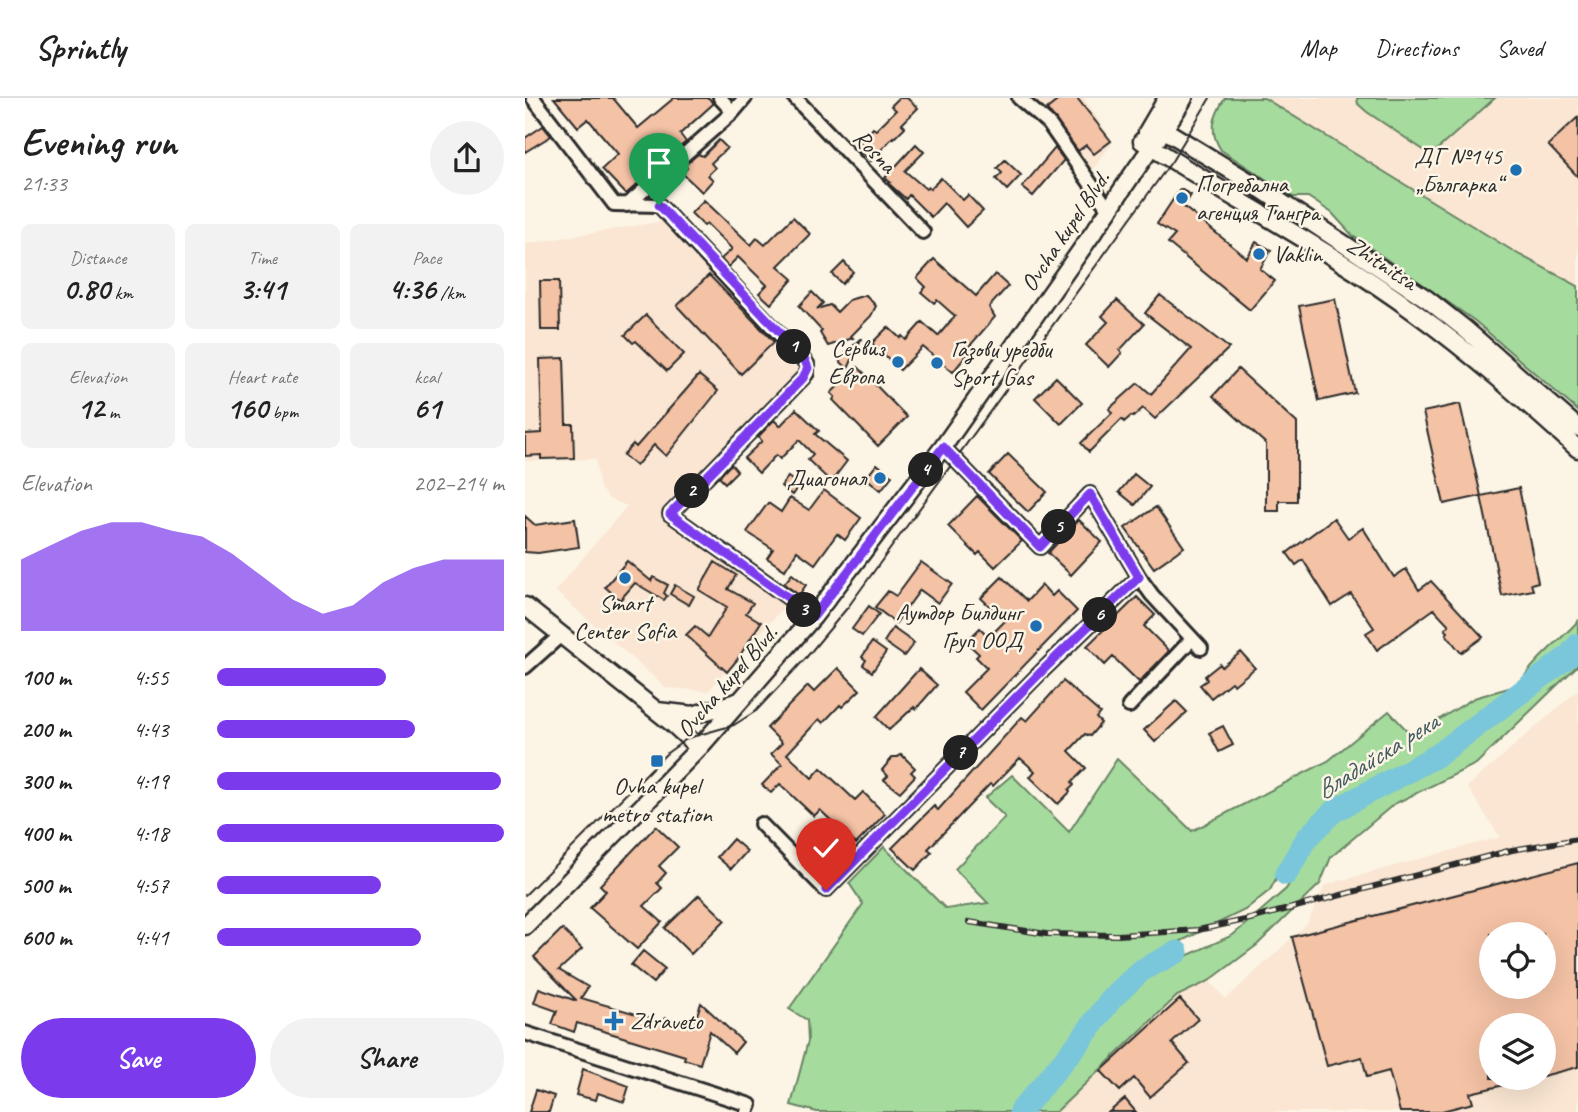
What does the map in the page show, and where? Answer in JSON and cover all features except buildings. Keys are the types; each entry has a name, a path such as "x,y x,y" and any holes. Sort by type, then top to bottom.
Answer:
{"street":[{"path":"533,98 614,204 659,205"},
{"path":"720,98 733,112"},
{"path":"627,205 733,112 745,98"},
{"name":"Rosna","path":"795,98 923,232"},
{"path":"1019,98 1049,124 1109,211"},
{"path":"1159,126 1167,98"},
{"path":"1159,126 1184,98"},
{"name":"Ovcha kupel Blvd.","path":"525,926 699,748 814,616 943,447 1109,211 1159,126"},
{"name":"Zhitnitsa","path":"1159,126 1427,299 1578,428"},
{"name":"Zhitnitsa","path":"1147,144 1416,312 1578,449"},
{"path":"644,190 804,358 808,368 803,378 670,514 814,616"},
{"path":"943,447 1040,547 1090,494 1139,577 1196,643 1129,706"},
{"path":"761,824 826,890 1042,671 1139,577"},
{"path":"525,606 699,748"},
{"path":"525,667 562,634"},
{"path":"655,710 693,715 740,701"},
{"path":"525,1033 748,1108"}],"shaded area":[{"path":"1031,98 1084,98 1113,142 1091,172"},
{"path":"1264,98 1578,98 1578,286 1518,254"},
{"path":"664,221 796,360 801,373 671,513 786,605 708,691 666,688 555,591 627,506 609,499 600,488 595,459 525,461 525,244"},
{"path":"1578,690 1578,1112 1056,1112 1177,996 1209,981 1226,999 1307,924 1325,885 1500,837 1467,787"}],"green space":[{"path":"1225,98 1264,98 1518,254 1578,286 1578,411 1475,321 1353,236 1332,213 1308,197 1293,197 1221,150 1215,136 1214,123"},
{"path":"1357,98 1495,98 1431,155 1367,112 1358,104"},
{"path":"1578,621 1578,635 1553,660 1426,757 1364,786 1320,815 1297,839 1270,890 1245,910 1167,948 1133,968 1103,998 1030,1092 1011,1112 817,1112 791,1105 808,1041 807,1020 789,1009 863,904 849,883 884,847 946,909 988,903 955,869 1005,817 985,798 1012,775 1069,832 1117,759 1192,831 1328,761 1389,711 1412,736 1474,698 1519,685 1539,659"},
{"path":"1578,654 1578,665 1476,764 1394,804 1331,857 1320,884 1257,945 1209,981 1177,996 1056,1112 1030,1112 1095,1034 1121,998 1146,974 1233,935 1286,889 1317,839 1338,818 1453,754"}],"waterway":[{"name":"Владайска река","path":"1286,874 1307,838 1334,811 1438,755 1569,656 1578,645"},
{"name":"Владайска река","path":"1020,1112 1081,1040 1112,998 1142,970 1177,952"}],"tram line":[{"path":"525,895 667,753 688,738 734,725 756,711 805,659 848,607 1172,161 1210,98"}],"railway":[{"path":"969,922 1046,934 1118,935 1198,930 1250,919 1512,850 1578,839"}],"place":[{"name":"ДГ №145 „Българка“","path":"1516,170"},
{"name":"Погребална агенция Тангра","path":"1182,198"},
{"name":"Vaklin","path":"1259,254"},
{"name":"Сервиз Европа","path":"898,362"},
{"name":"Газови уредби Sport Gas","path":"937,363"},
{"name":"Диагонал","path":"880,478"},
{"name":"Smart Center Sofia","path":"625,578"},
{"name":"Аутдор Билдинг Груп ООД","path":"1036,626"},
{"name":"Ovha kupel metro station","path":"657,761"},
{"name":"Zdraveto","path":"614,1021"}],"route":[{"path":"659,205 804,358 808,368 803,378 670,514 814,616 943,447 1040,547 1090,494 1139,577 1042,671 826,890"}]}
